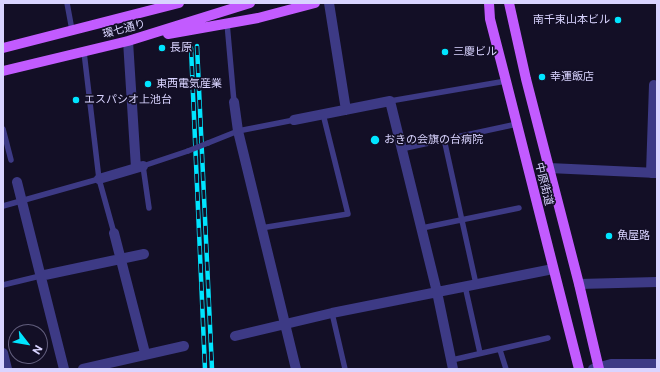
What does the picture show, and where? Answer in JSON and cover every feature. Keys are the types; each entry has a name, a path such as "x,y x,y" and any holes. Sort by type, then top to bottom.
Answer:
{"main road":[{"path":"153,6 163,3"},
{"name":"環七通り","path":"3,48 72,30 153,6 179,3"},
{"name":"環七通り","path":"3,71 128,41 250,3"},
{"path":"128,41 258,18 315,3"},
{"name":"中原街道","path":"489,3 490,19 579,369"},
{"name":"中原街道","path":"509,3 526,78 579,284 596,368"}],"street":[{"path":"329,3 346,110"},
{"path":"100,179 140,167 128,41"},
{"path":"549,168 654,173 654,85"},
{"path":"234,102 238,131 296,369"},
{"path":"294,120 390,102 422,228 452,365"},
{"path":"17,182 64,369"},
{"path":"114,233 145,353"},
{"path":"40,276 144,254"},
{"path":"234,336 465,286 553,269"},
{"path":"579,284 657,282"},
{"path":"83,369 145,353 184,346"},
{"path":"3,353 7,369"},
{"path":"596,368 612,364 657,364"}],"lane":[{"path":"67,3 72,30"},
{"path":"227,23 234,102"},
{"path":"84,52 100,179 114,233"},
{"path":"390,102 506,81"},
{"path":"261,228 348,214 323,114"},
{"path":"149,208 140,167 188,151 238,131 294,120"},
{"path":"401,149 517,124"},
{"path":"3,128 11,160"},
{"path":"444,139 476,284"},
{"path":"3,206 100,179"},
{"path":"422,228 519,208"},
{"path":"3,285 40,276"},
{"path":"465,286 480,353"},
{"path":"332,314 345,369"},
{"path":"452,365 480,353 500,350 548,338"},
{"path":"500,350 506,369"}],"railway":[{"path":"197,46 212,369"},
{"path":"191,48 205,369"}],"place":[{"name":"南千束山本ビル","path":"618,20"},
{"name":"長原","path":"162,48"},
{"name":"三慶ビル","path":"445,52"},
{"name":"幸運飯店","path":"542,77"},
{"name":"東西電気産業","path":"148,84"},
{"name":"エスパシオ上池台","path":"76,100"},
{"name":"おきの会旗の台病院","path":"375,140"},
{"name":"魚屋路","path":"609,236"}]}
